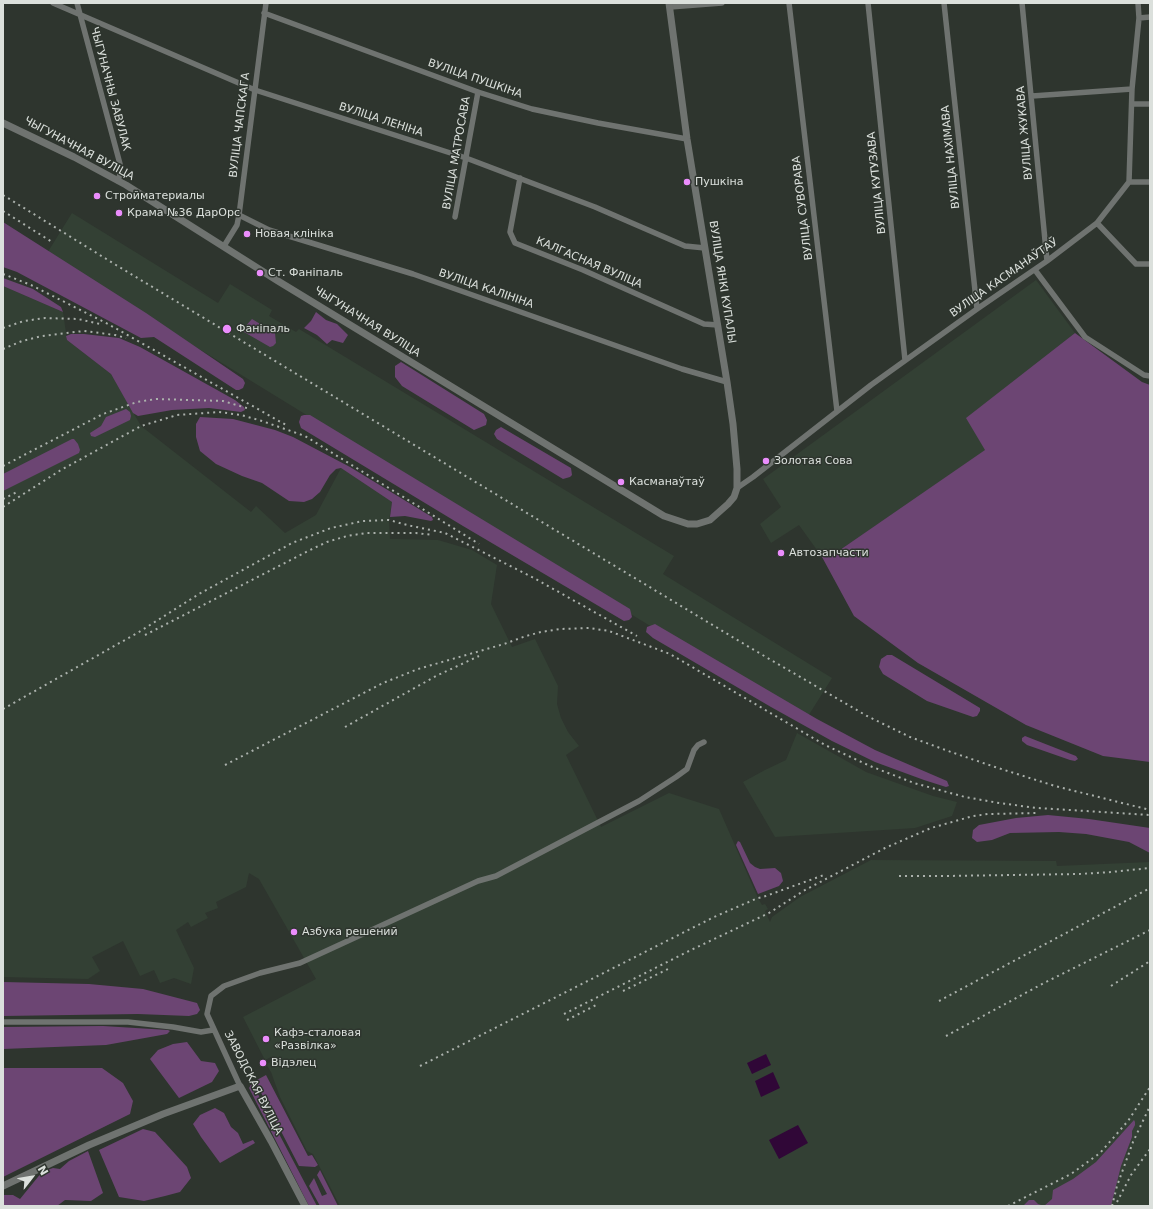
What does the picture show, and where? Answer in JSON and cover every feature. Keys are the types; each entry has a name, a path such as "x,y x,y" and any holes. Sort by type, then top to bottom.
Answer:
{"street":[{"name":"ВУЛІЦА ЛЕНІНА","path":"53,3 80,16 255,90 466,158 595,207 685,246 705,248"},
{"name":"ЧЫГУНАЧНЫ ЗАВУЛАК","path":"77,3 120,164 118,181"},
{"name":"ВУЛІЦА ЧАПСКАГА","path":"224,246 237,225 239,214 266,3"},
{"path":"670,5 722,3"},
{"name":"ВУЛІЦА СУВОРАВА","path":"789,3 836,411"},
{"name":"ВУЛІЦА КУТУЗАВА","path":"868,3 905,360"},
{"name":"ВУЛІЦА НАХІМАВА","path":"944,3 977,308"},
{"name":"ВУЛІЦА ЖУКАВА","path":"1022,3 1047,261"},
{"path":"1138,3 1132,89 1130,182 1150,182"},
{"name":"ВУЛІЦА ЯНКІ КУПАЛЫ","path":"670,5 687,139 733,424 737,488"},
{"name":"ВУЛІЦА ПУШКІНА","path":"264,13 478,92 532,109 598,123 687,139"},
{"path":"1138,18 1150,17"},
{"path":"1032,96 1132,89"},
{"name":"ВУЛІЦА МАТРОСАВА","path":"455,217 478,92"},
{"path":"1132,104 1150,104"},
{"name":"ЧЫГУНАЧНАЯ ВУЛІЦА","path":"3,123 74,157 118,181 267,274 664,516 676,521 693,524 710,520 734,497 737,488"},
{"name":"КАЛГАСНАЯ ВУЛІЦА","path":"520,178 510,232 515,243 583,270 704,324 718,325"},
{"name":"ВУЛІЦА КАСМАНАЎТАЎ","path":"737,488 836,411 905,360 977,308 1035,270 1097,223 1130,182"},
{"name":"ВУЛІЦА КАЛІНІНА","path":"239,214 269,230 413,274 682,369 727,382"},
{"path":"1097,223 1136,264 1150,264"},
{"path":"1035,270 1085,337 1144,376 1150,376"},
{"path":"213,1030 207,1014 211,996 224,986 260,973 300,963 478,881 496,876 639,801 687,769 694,750 698,745 704,742"},
{"name":"ЗАВОДСКАЯ ВУЛІЦА","path":"3,1022 128,1022 201,1032 213,1030 240,1086 305,1206"},
{"path":"3,1186 89,1145 163,1114 240,1086"}],"shaded area":[{"path":"72,213 218,303 230,284 272,310 269,316 296,332 299,329 674,556 663,574 832,678 805,721 46,255"},
{"path":"3,222 146,313 243,379 245,383 243,388 236,390 154,337 141,338 17,272 3,267"},
{"path":"3,278 33,289 61,307 63,312 3,286"},
{"path":"1036,280 1075,333 967,418 986,450 837,552 822,557 799,525 771,543 760,524 781,507 763,479"},
{"path":"3,286 63,312 67,340 111,374 141,426 251,512 256,506 285,533 316,515 341,468 392,502 389,520 390,539 438,540 472,550 497,565 491,604 512,647 535,639 558,686 557,704 561,718 568,732 579,746 566,755 601,827 669,793 719,809 758,898 762,905 765,904 768,909 765,911 770,922 772,917 800,897 871,860 1056,861 1057,866 1150,862 1150,1206 340,1206 313,1154 307,1151 280,1097 271,1072 266,1064 273,1061 271,1057 265,1060 243,1017 316,979 259,879 249,873 246,887 216,902 218,908 205,913 208,918 191,927 188,922 176,930 194,968 191,984 174,978 160,983 154,970 140,976 123,941 92,957 100,971 88,979 3,977"},
{"path":"316,312 326,320 337,324 348,335 343,343 332,340 327,344 317,335 304,328 311,321"},
{"path":"252,319 275,333 276,343 273,346 270,347 244,332 243,329"},
{"path":"1075,333 1142,382 1150,385 1150,762 1103,756 1026,725 918,663 854,616 822,557 837,552 985,450 966,418"},
{"path":"71,334 119,338 140,347 235,400 244,407 245,410 241,412 209,408 172,410 138,416 133,413 111,374 67,340 66,336"},
{"path":"401,362 484,414 487,420 486,425 474,430 402,386 395,377 395,366"},
{"path":"126,409 130,412 130,420 95,437 91,436 90,433 101,426 106,417"},
{"path":"310,415 630,609 632,617 629,620 624,621 301,428 299,422 301,416"},
{"path":"200,417 233,419 275,430 293,437 350,467 432,517 433,520 431,521 405,516 390,517 392,502 341,468 336,469 330,475 320,492 312,499 304,502 289,501 262,483 216,464 200,451 196,437 196,424"},
{"path":"501,427 571,468 572,475 563,479 497,439 494,434 496,430"},
{"path":"74,439 78,444 80,450 79,453 3,491 3,474"},
{"path":"655,624 817,719 875,750 947,781 949,786 946,787 924,780 875,762 832,741 653,638 646,632 647,627"},
{"path":"887,655 892,655 980,708 977,716 973,717 927,701 883,674 879,667 881,659"},
{"path":"797,733 866,772 933,796 957,802 952,816 915,828 775,837 743,782 786,760"},
{"path":"1025,736 1076,756 1078,759 1075,761 1070,760 1027,745 1022,741 1022,738"},
{"path":"1048,815 1089,819 1150,828 1150,853 1129,842 1086,834 1059,832 1010,833 992,840 977,842 972,838 973,830 979,825 1016,818"},
{"path":"738,841 740,842 750,863 755,867 760,869 775,868 781,873 783,881 779,886 758,894 736,845"},
{"path":"3,982 89,984 143,989 197,1003 200,1010 197,1014 189,1016 138,1014 3,1016"},
{"path":"103,1026 170,1031 167,1034 106,1045 3,1049 3,1027"},
{"path":"187,1042 201,1061 215,1063 219,1071 212,1082 179,1098 150,1059 158,1050 173,1044"},
{"path":"766,1054 771,1065 752,1074 747,1063"},
{"path":"3,1068 102,1068 123,1083 133,1101 130,1114 3,1177"},
{"path":"773,1072 780,1088 761,1097 755,1081"},
{"path":"266,1075 308,1156 312,1155 318,1165 315,1167 299,1166 255,1081"},
{"path":"252,1083 317,1206 309,1206 249,1088"},
{"path":"215,1108 224,1113 231,1127 238,1133 243,1144 253,1140 255,1143 220,1163 193,1124 200,1115"},
{"path":"1134,1120 1135,1125 1132,1131 1132,1137 1121,1166 1111,1206 1044,1206 1052,1199 1053,1190 1073,1179 1096,1162"},
{"path":"798,1125 808,1143 779,1159 769,1140"},
{"path":"143,1129 155,1132 187,1167 191,1178 180,1192 144,1201 119,1197 99,1150"},
{"path":"88,1151 103,1193 91,1201 65,1200 57,1206 3,1206 3,1195 13,1195 20,1199 42,1172 53,1168 60,1169 69,1161"},
{"path":"320,1170 338,1206 320,1206 309,1186 314,1178 322,1196 327,1194 317,1175"},
{"path":"1029,1200 1034,1200 1038,1204 1044,1206 1023,1206"}],"railway":[{"path":"3,195 116,265 754,650 867,716 910,737 995,767 1055,786 1150,810"},
{"path":"3,211 52,242"},
{"path":"3,274 31,285 108,324 286,425"},
{"path":"3,328 24,321 45,318 78,319 100,324"},
{"path":"3,349 22,341 42,336 84,331 126,338"},
{"path":"3,466 103,414 137,402 156,399 223,401 250,409"},
{"path":"3,507 61,470 141,426 177,415 219,412 241,415 305,436 479,544"},
{"path":"3,499 19,491"},
{"path":"3,709 139,632 199,594 292,543 331,528 363,521 389,520 445,533 532,577 637,636"},
{"path":"145,635 327,542 347,536 366,533 416,533 433,535"},
{"path":"225,765 383,683 418,669 541,632 560,629 589,628 609,631 670,654 825,745 870,766 914,783 965,797 999,803 1037,808 1150,815"},
{"path":"345,727 436,676 479,656"},
{"path":"564,1014 691,950 769,913 805,890 885,848 931,828 973,816 988,814 1038,813"},
{"path":"899,876 1079,874 1150,868"},
{"path":"420,1066 714,917 758,898 824,875"},
{"path":"939,1001 1150,888"},
{"path":"946,1036 1044,983 1150,930"},
{"path":"1111,986 1150,961"},
{"path":"623,991 668,969"},
{"path":"567,1020 598,1004"},
{"path":"1008,1206 1071,1174 1100,1153 1128,1121 1150,1087"},
{"path":"1112,1206 1117,1186 1133,1142 1150,1106"},
{"path":"1117,1202 1131,1175 1150,1149"}],"place":[{"name":"Пушкіна","path":"687,182"},
{"name":"Стройматериалы","path":"97,196"},
{"name":"Крама №36 ДарОрс","path":"119,213"},
{"name":"Новая клініка","path":"247,234"},
{"name":"Ст. Фаніпаль","path":"260,273"},
{"name":"Фаніпаль","path":"227,329"},
{"name":"Золотая Сова","path":"766,461"},
{"name":"Касманаўтаў","path":"621,482"},
{"name":"Автозапчасти","path":"781,553"},
{"name":"Азбука решений","path":"294,932"},
{"name":"Кафэ-сталовая «Развілка»","path":"266,1039"},
{"name":"Відэлец","path":"263,1063"}]}
